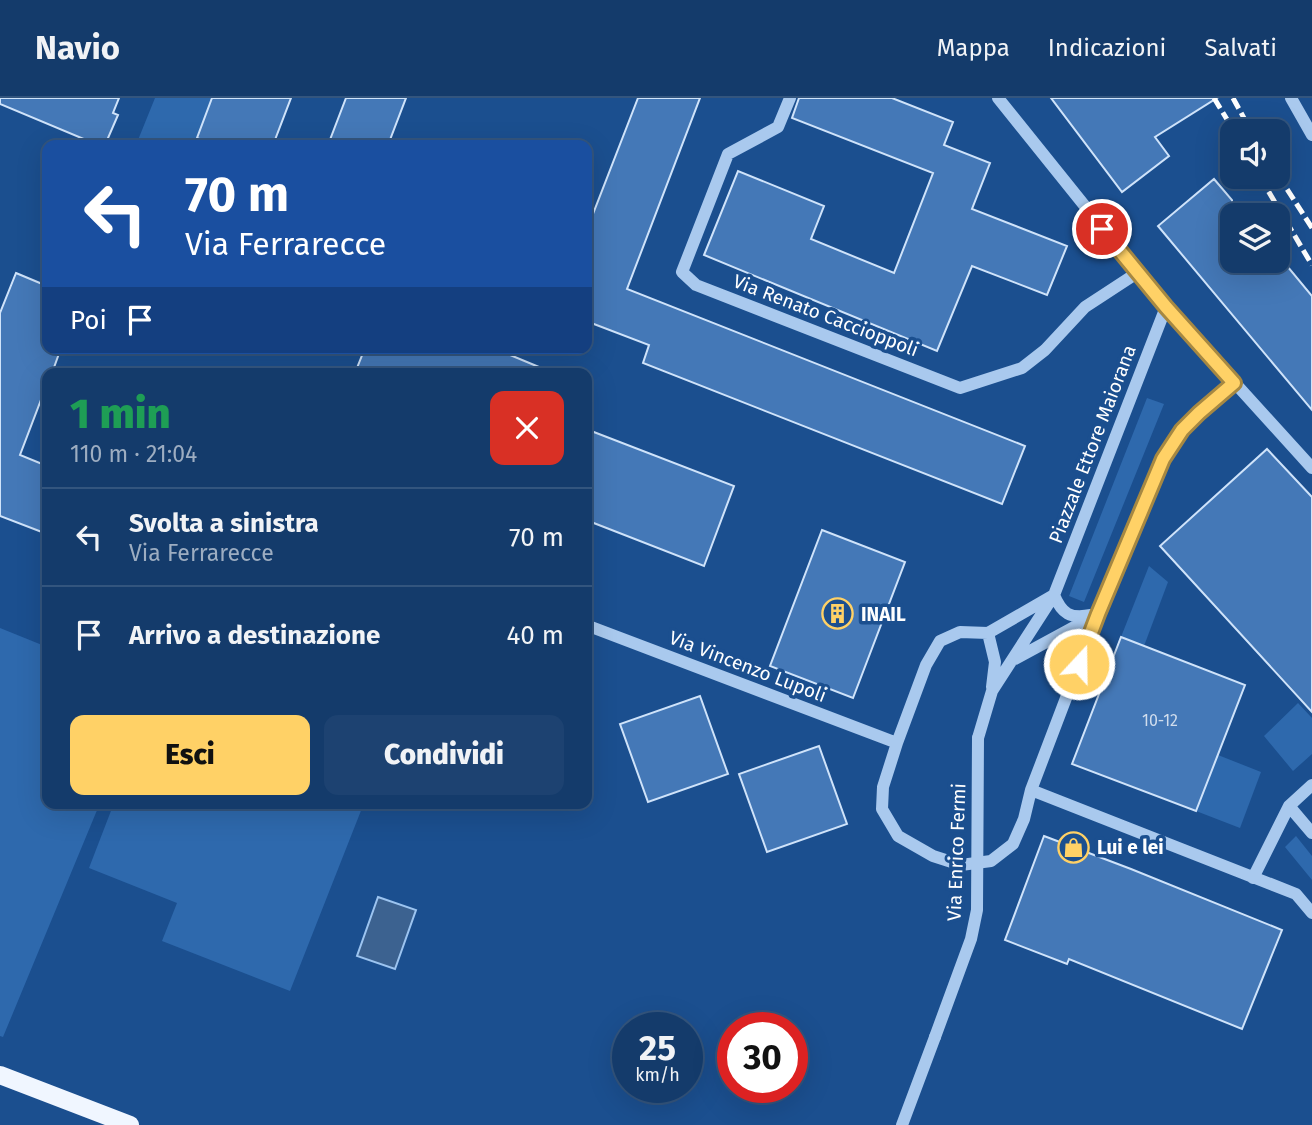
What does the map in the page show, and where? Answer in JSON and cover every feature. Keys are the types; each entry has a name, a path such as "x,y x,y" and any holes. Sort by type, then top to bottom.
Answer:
{"main road":[{"path":"0,1075 105,1121 130,1125"}],"street":[{"name":"Via Renato Caccioppoli","path":"790,98 778,127 727,154 682,272 696,285 960,388 1022,368 1045,350 1085,307 1137,273"},
{"path":"999,98 1137,273 1312,468"},
{"path":"1291,98 1312,135"},
{"name":"Piazzale Ettore Maiorana","path":"1054,594 1166,307"},
{"path":"1098,614 1079,617 1070,615 1060,608 1054,594 988,633 960,632 940,641 926,665 883,787 882,809 898,836 933,856 961,864 991,861 1013,844 1098,614 1163,459 1182,430 1234,383"},
{"name":"Via Enrico Fermi","path":"902,1125 971,939 977,910 978,738 983,715 992,691 1054,594"},
{"name":"Via Enrico Fermi","path":"1013,660 1098,614"},
{"name":"Via Vincenzo Lupoli","path":"592,627 897,743"},
{"path":"988,633 995,662 992,691"},
{"path":"1253,878 1289,806 1312,785"},
{"path":"1031,790 1296,894 1312,913"},
{"path":"1289,806 1312,833"}],"shaded area":[{"path":"155,98 212,98 197,138 202,140 138,140"},
{"path":"1147,398 1164,404 1084,602 1069,596"},
{"path":"1149,566 1168,582 1144,646 1121,637"},
{"path":"0,628 42,645 42,809 98,809 3,1037 0,1036"},
{"path":"1298,703 1312,718 1312,754 1293,771 1264,736"},
{"path":"1218,755 1261,772 1240,828 1196,811"},
{"path":"112,809 362,809 290,991 162,941 177,903 89,868"},
{"path":"1296,836 1312,856 1312,880 1285,847"},
{"path":"378,897 416,910 395,969 357,956"}],"building":[{"path":"0,98 119,98 113,113 118,115 107,140 86,140 0,104"},
{"path":"212,98 291,98 275,140 197,138"},
{"path":"346,98 406,98 390,140 330,140"},
{"path":"638,98 700,98 627,289 1025,446 1002,504 643,363 649,345 592,323 592,217"},
{"path":"799,98 892,98 953,122 944,145 990,163 972,209 1067,246 1047,295 972,266 937,351 704,255 738,171 824,206 811,239 894,273 933,173 792,118"},
{"path":"1051,98 1217,98 1155,137 1169,156 1122,192"},
{"path":"1214,179 1232,200 1232,203 1220,203 1220,273 1290,273 1290,269 1312,296 1312,410 1158,226"},
{"path":"16,273 42,284 42,354 59,354 54,368 42,368 42,397 20,455 42,464 42,532 0,516 0,313"},
{"path":"363,354 508,354 541,368 357,368"},
{"path":"592,431 734,486 704,566 592,522"},
{"path":"1267,449 1312,497 1312,712 1160,546"},
{"name":"INAIL","path":"822,530 905,562 853,698 770,666"},
{"path":"1121,637 1245,685 1196,811 1072,764"},
{"path":"700,696 728,774 648,802 620,724"},
{"path":"819,746 847,824 767,852 739,774"},
{"path":"1044,836 1282,930 1242,1029 1069,959 1067,964 1005,940"}],"railway":[{"path":"1214,98 1227,119"},
{"path":"1233,98 1244,119"},
{"path":"1267,189 1312,265"},
{"path":"1287,189 1312,228"}],"place":[{"name":"INAIL","path":"838,614"},
{"name":"Lui e lei","path":"1074,847"}],"route":[{"path":"1079,664 1163,459 1182,430 1234,383 1166,307 1102,229"}]}
